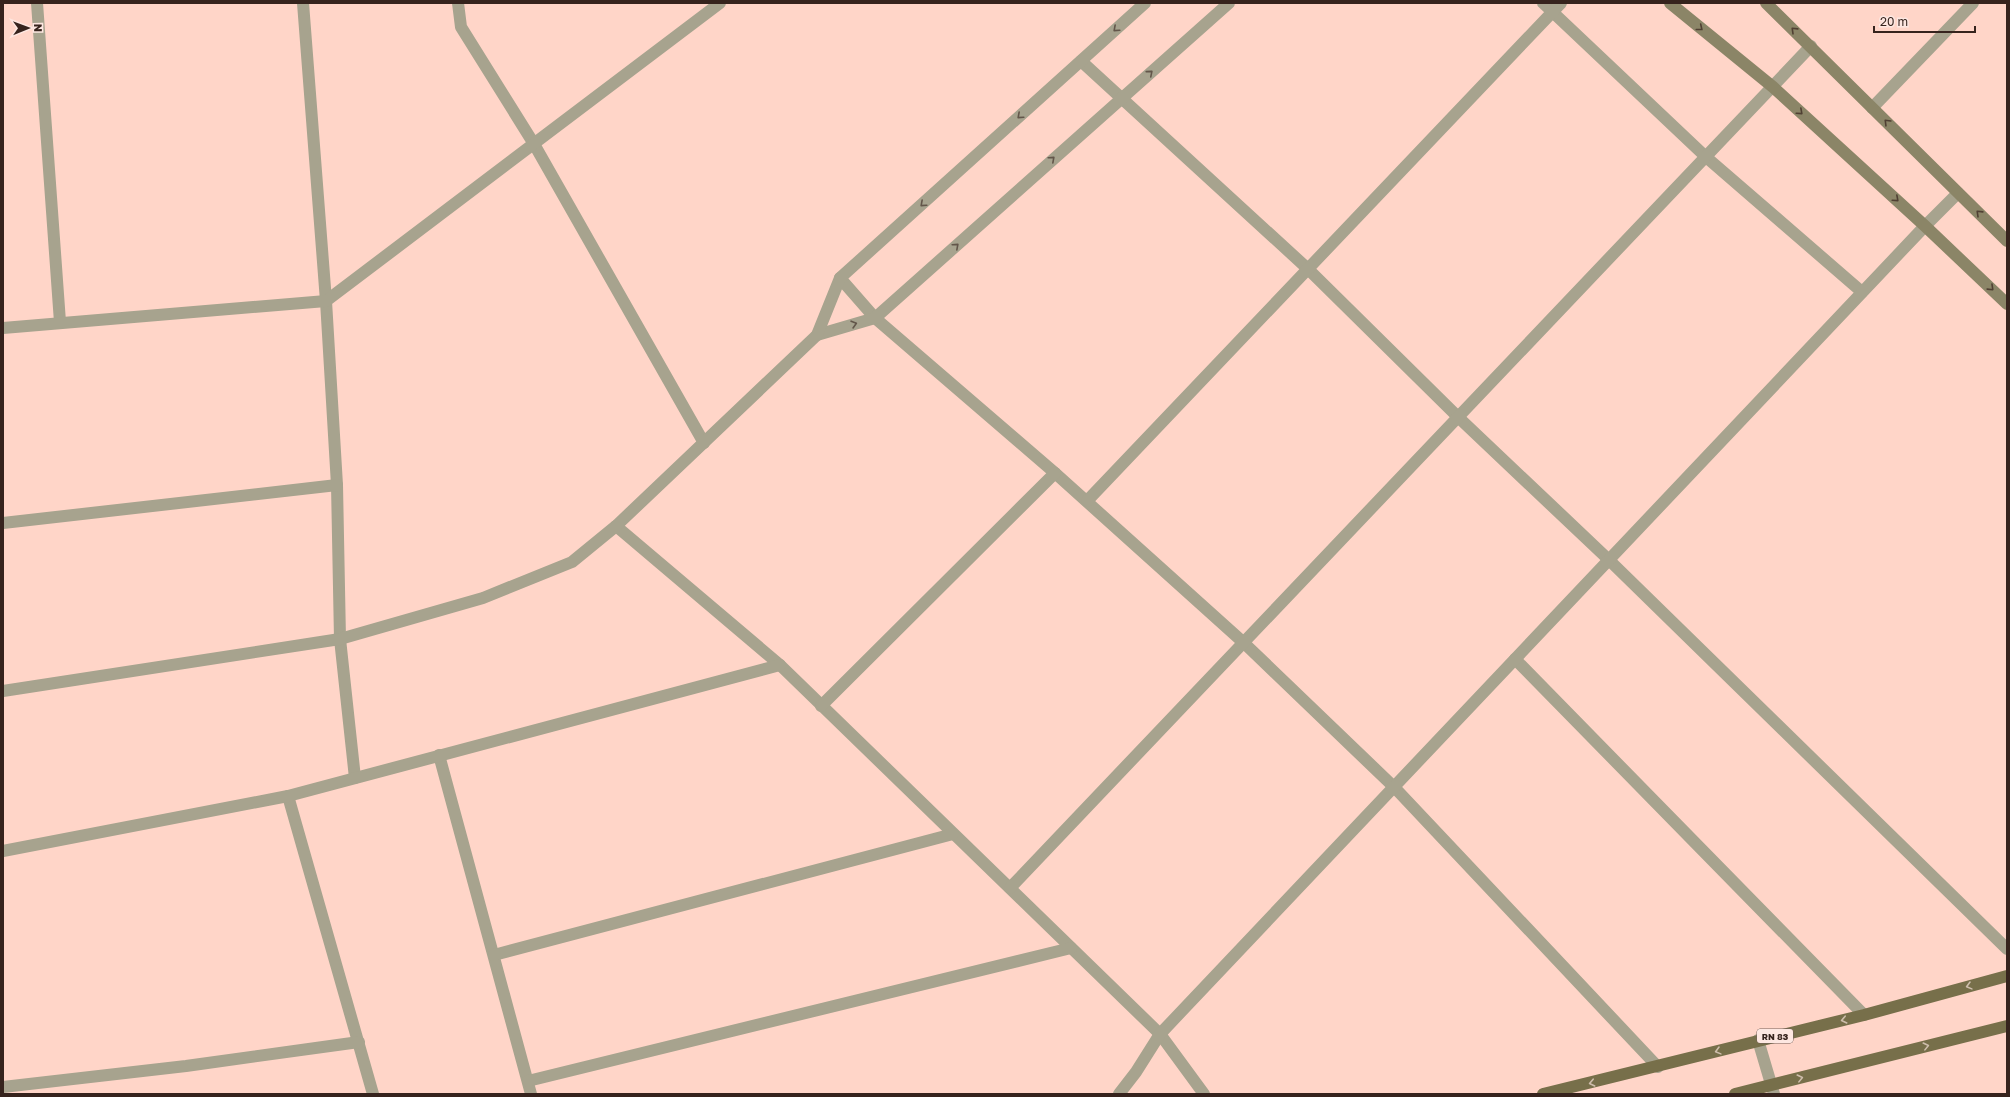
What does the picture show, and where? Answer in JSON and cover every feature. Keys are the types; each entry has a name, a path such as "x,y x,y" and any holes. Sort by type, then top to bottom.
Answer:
{"main road":[{"path":"1670,3 1772,87 2006,300"},
{"path":"1766,3 2007,241"},
{"name":"RN 83","path":"1543,1094 1658,1067 1758,1040 1864,1015 2007,976"},
{"path":"1735,1094 1773,1089 2007,1026"}],"street":[{"path":"37,3 60,322"},
{"path":"303,3 326,301 337,485 340,639 355,778"},
{"path":"458,3 461,27 534,144 704,443"},
{"path":"3,328 60,322 326,301 720,3"},
{"path":"3,691 340,639 483,598 572,562 616,526 817,335 840,278 1145,3"},
{"path":"817,335 875,318 1229,3"},
{"path":"1543,3 1706,157 1862,292"},
{"path":"1087,501 1562,3"},
{"path":"1872,108 1973,3"},
{"path":"1010,888 1811,46"},
{"path":"1080,62 1122,97 1308,269 1458,417 1609,560 2007,949"},
{"path":"1119,1094 1136,1072 1160,1034 1395,788 1862,292 1958,193"},
{"path":"840,278 875,318 1087,501 1244,643 1395,788 1658,1067"},
{"path":"821,706 1055,473"},
{"path":"3,523 337,485"},
{"path":"616,526 780,665 1160,1034 1204,1094"},
{"path":"1516,660 1864,1015"},
{"path":"3,851 288,796 780,665"},
{"path":"439,755 531,1094"},
{"path":"288,796 373,1094"},
{"path":"494,955 953,834"},
{"path":"528,1081 1071,948"},
{"path":"1758,1040 1773,1089"},
{"path":"3,1087 186,1066 359,1042"}]}
